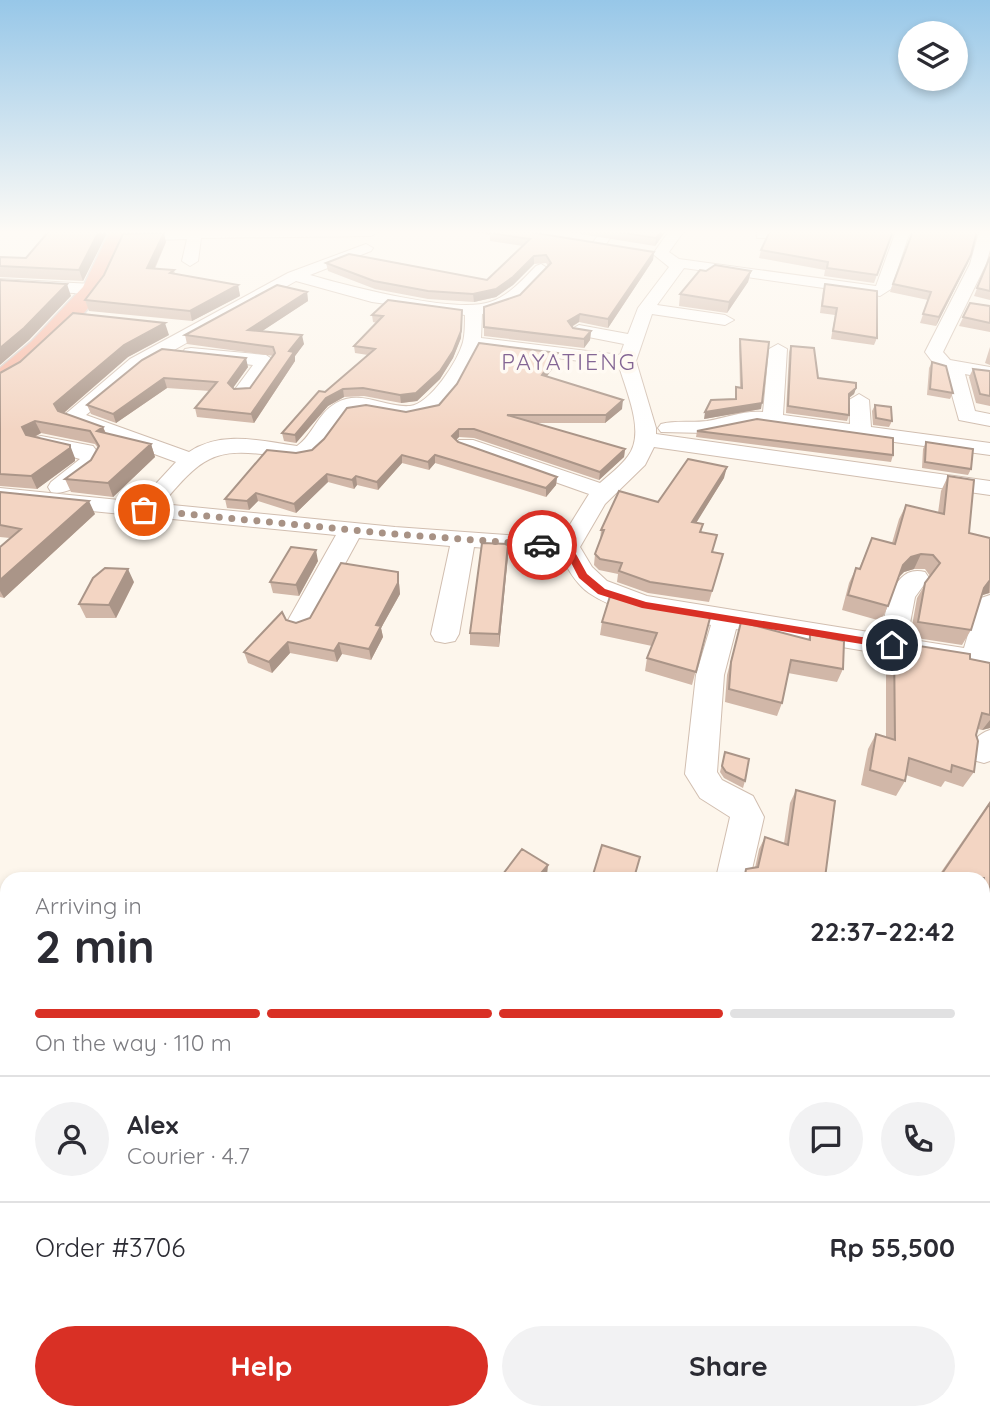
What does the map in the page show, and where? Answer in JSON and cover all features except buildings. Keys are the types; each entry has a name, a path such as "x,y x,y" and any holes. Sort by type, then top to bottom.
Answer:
{"highway":[{"path":"0,380 85,297"}],"street":[{"path":"191,460 72,417 126,371 256,297"},
{"path":"374,297 474,311 501,306 513,297"},
{"path":"568,547 596,500 637,460 645,433 631,351 646,308 655,297"},
{"path":"965,297 934,352 944,364 990,373"},
{"path":"961,302 980,305"},
{"path":"646,308 725,320"},
{"path":"144,510 191,460 225,445 298,453 318,441 321,428 333,414 354,403 408,412 430,407 460,369 472,342 474,311"},
{"path":"68,316 91,319"},
{"path":"161,327 198,330"},
{"path":"579,330 631,351"},
{"path":"472,342 631,351"},
{"path":"773,419 778,349"},
{"path":"163,350 267,361 243,391"},
{"path":"954,367 966,416 990,420"},
{"path":"859,400 860,430"},
{"path":"645,433 706,427 744,417 990,449"},
{"path":"645,433 990,488"},
{"path":"41,442 85,451 91,458 87,466 42,500"},
{"path":"466,444 604,492"},
{"path":"0,495 351,530 568,547"},
{"path":"300,622 351,530"},
{"path":"445,634 463,539"},
{"path":"568,547 583,576 601,591 645,605 983,660 990,604"},
{"path":"892,645 902,596 916,578"},
{"path":"726,618 709,675 701,774 711,789 741,806 747,817 734,872"}],"way so far":[{"path":"144,510 542,545"}],"district":[{"name":"PAYATIENG","path":"569,361"}],"route":[{"path":"542,545 568,547 583,576 601,591 645,605 892,645"}]}
